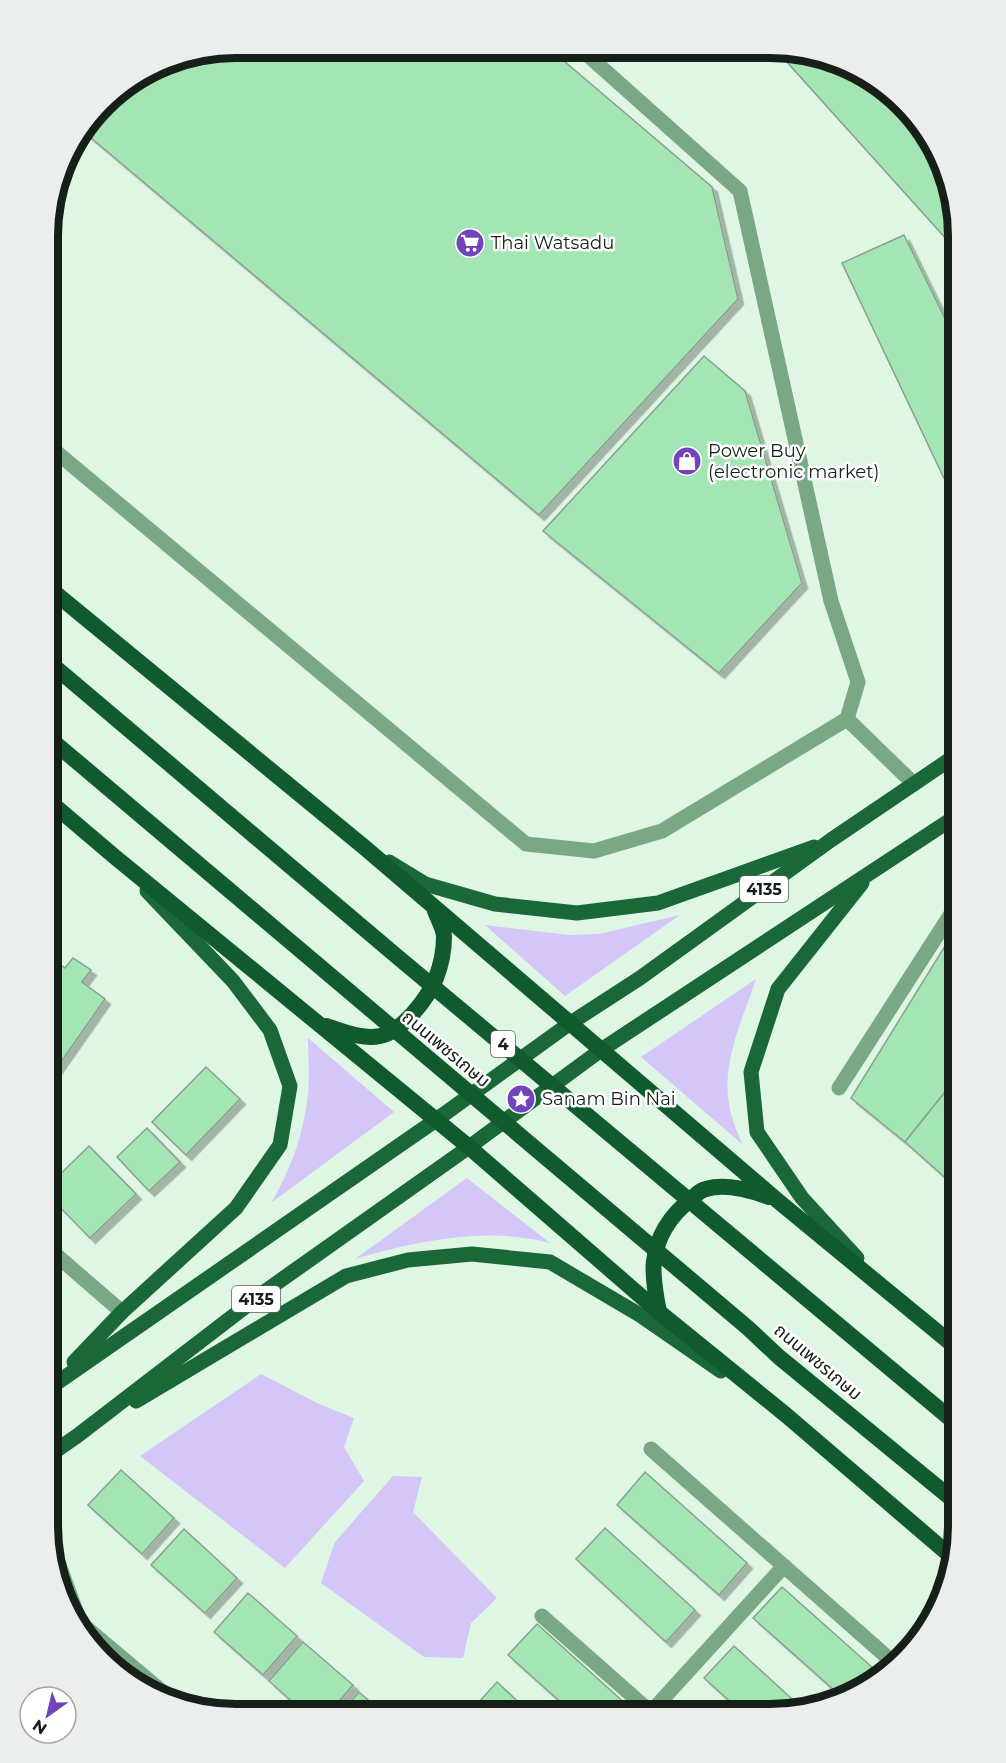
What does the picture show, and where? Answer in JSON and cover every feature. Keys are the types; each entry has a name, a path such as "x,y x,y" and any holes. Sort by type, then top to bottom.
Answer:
{"highway":[{"path":"58,595 364,847 778,1201 947,1340"},
{"name":"4","path":"58,670 947,1416"},
{"name":"ถนนเพชรเกษม","path":"58,746 721,1305 779,1357 947,1495"},
{"path":"58,809 469,1147 658,1312 786,1415 945,1551"},
{"path":"319,1024 363,1037 382,1036 404,1023 424,1000 436,979 442,960 444,934 434,907"},
{"path":"658,1312 653,1263 658,1240 681,1208 704,1189 725,1186 758,1193 778,1201"}],"main road":[{"name":"4135","path":"58,1381 436,1120 569,1024 640,978 831,840 948,761"},
{"name":"4135","path":"58,1449 267,1290 601,1050 872,872 948,827"},
{"path":"364,847 426,884 495,904 577,913 658,903 831,840"},
{"path":"58,1379 122,1312 236,1208 280,1145 290,1086 270,1030 234,981 115,857"},
{"path":"872,872 778,989 751,1072 757,1132 802,1198 898,1299"},
{"path":"77,1436 346,1276 408,1260 472,1254 550,1262 640,1316 786,1415"}],"street":[{"path":"58,454 526,844 594,851 662,831 848,719 858,682 831,601 740,191 591,58"},
{"path":"848,719 914,784"},
{"path":"839,1088 947,919"},
{"path":"58,1257 122,1312"},
{"path":"651,1449 888,1658"},
{"path":"660,1704 784,1566"},
{"path":"542,1616 642,1704"},
{"path":"96,1635 153,1684"}],"shaded area":[{"path":"680,915 565,996 485,925 569,935 599,934"},
{"path":"756,979 734,1043 728,1076 731,1113 742,1144 641,1057"},
{"path":"308,1038 394,1112 271,1203 285,1178 300,1137 309,1087"},
{"path":"467,1178 550,1243 501,1236 452,1238 355,1259"},
{"path":"261,1374 319,1404 354,1418 344,1447 364,1481 285,1568 140,1456"},
{"path":"393,1476 422,1477 413,1512 497,1598 471,1623 463,1658 424,1657 321,1583 335,1542"}],"building":[{"name":"Thai Watsadu","path":"236,58 560,58 712,187 738,299 539,515 89,136 103,119 128,95 147,82 179,68 213,60"},
{"path":"784,59 827,68 848,77 868,88 903,119 918,138 938,179 944,202 948,241"},
{"path":"904,235 948,324 948,486 842,263"},
{"name":"Power Buy (electronic market)","path":"704,356 745,391 802,583 719,673 543,531"},
{"path":"947,942 947,1089 905,1142 851,1098"},
{"path":"73,958 91,970 82,982 105,999 58,1066 58,963 65,968"},
{"path":"206,1067 240,1099 186,1155 152,1122"},
{"path":"947,1089 947,1179 905,1142"},
{"path":"147,1128 180,1162 149,1191 117,1157"},
{"path":"89,1146 136,1194 90,1238 58,1205 58,1176"},
{"path":"121,1470 174,1518 142,1554 88,1505"},
{"path":"645,1472 747,1563 719,1595 617,1505"},
{"path":"605,1528 695,1610 666,1642 576,1559"},
{"path":"184,1529 237,1578 205,1613 151,1565"},
{"path":"782,1587 875,1670 836,1691 753,1618"},
{"path":"248,1593 297,1636 263,1675 214,1632"},
{"path":"537,1624 626,1704 563,1704 508,1655"},
{"path":"303,1642 353,1685 337,1704 295,1704 269,1681"},
{"path":"734,1646 795,1702 733,1704 704,1678"},
{"path":"497,1682 520,1704 477,1704"},
{"path":"359,1692 373,1704 349,1704"}],"place":[{"name":"Thai Watsadu","path":"470,243"},
{"name":"Power Buy (electronic market)","path":"687,461"},
{"name":"Sanam Bin Nai","path":"521,1099"}]}
